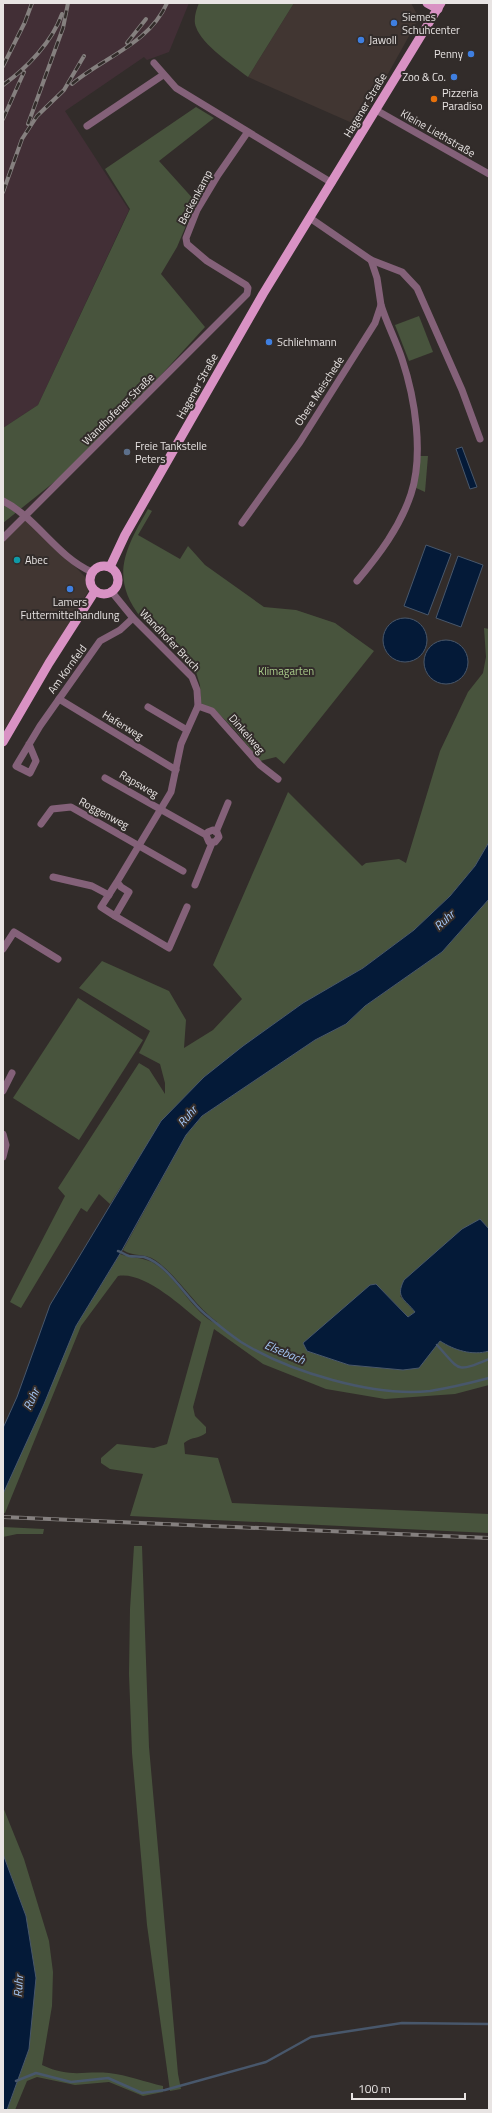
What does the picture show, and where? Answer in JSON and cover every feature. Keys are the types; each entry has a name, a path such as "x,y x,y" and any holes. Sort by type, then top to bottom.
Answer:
{"main road":[{"path":"427,3 440,6"},
{"name":"Hagener Straße","path":"110,567 125,535 263,294 440,6"},
{"path":"98,567 110,567 117,576 116,587 103,594 95,591 90,580 92,572 98,567"},
{"path":"3,742 49,663 95,591"}],"street":[{"path":"154,63 176,88 247,133 332,183"},
{"path":"87,126 163,75"},
{"name":"Kleine Liethstraße","path":"376,110 489,174"},
{"name":"Beckenkamp","path":"247,133 218,175 201,204 186,238 187,244 207,261 246,285 248,288 247,294"},
{"path":"310,218 371,260 402,272 417,288 462,390 480,439"},
{"name":"Obere Meischede","path":"242,523 336,388 375,323 381,305 377,278 371,260"},
{"name":"Wandhofener Straße","path":"3,538 247,294"},
{"path":"357,581 377,558 393,534 401,518 413,488 416,455 417,430 411,391 402,358 389,330 381,305"},
{"path":"3,501 25,516 62,553 83,568 92,572"},
{"name":"Wandhofer Bruch","path":"111,591 133,618 192,677 198,690 198,706 181,744 171,792 101,906 115,916"},
{"name":"Am Kornfeld","path":"29,744 100,641 120,630 133,618"},
{"name":"Haferweg","path":"59,699 176,770"},
{"name":"Dinkelweg","path":"198,706 212,711 242,743 251,755 278,779"},
{"path":"148,707 187,730"},
{"name":"Rapsweg","path":"105,778 206,835"},
{"path":"195,885 212,843 218,839 216,832 228,803"},
{"name":"Roggenweg","path":"42,824 52,809 71,807 139,845"},
{"path":"212,843 207,840 206,835 209,831 216,832"},
{"path":"139,845 183,871"},
{"path":"53,877 92,886 109,895"},
{"path":"117,882 121,887 129,892 115,916 169,948 187,907"},
{"path":"3,949 14,932 58,958"},
{"path":"3,1091 12,1073"},
{"path":"3,1134 6,1145 3,1157"}],"shaded area":[{"path":"3,3 189,3 169,52 147,60 144,57 65,111 129,210 38,405 3,428"},
{"path":"294,3 411,3 419,18 359,126 248,77"},
{"path":"28,518 87,579 89,590 3,732 3,538"}],"green space":[{"path":"199,3 294,3 248,77 211,48 199,34 196,27 195,18"},
{"path":"196,107 214,118 159,161 196,202 177,247 161,274 205,327 118,422 78,463 3,523 3,428 38,405 130,209 105,169"},
{"path":"419,316 433,352 409,361 395,325"},
{"path":"418,456 428,456 425,492 414,487"},
{"name":"Klimagarten","path":"148,509 152,511 138,535 180,559 188,546 205,565 264,607 296,610 335,623 374,651 284,764 276,757 260,761 236,731 214,709 201,703 200,685 196,672 181,658 184,653 147,615 142,619 132,604 126,590 123,577 124,564 127,551 133,537"},
{"path":"484,628 489,629 489,842 475,866 450,896 414,930 363,968 303,1003 204,1077 161,1122 110,1204 99,1194 87,1212 81,1208 21,1308 10,1302 65,1196 58,1188 139,1063 149,1069 165,1094 165,1083 160,1064 139,1053 150,1031 79,988 102,961 169,991 186,1020 184,1048 213,1030 242,999 213,965 288,792 362,866 366,863 399,859 406,863 440,751 468,692 483,673 486,657"},
{"path":"489,899 489,1229 480,1219 400,1296 415,1312 408,1317 376,1284 307,1351 349,1365 403,1370 440,1341 482,1353 489,1351 489,1385 455,1394 385,1399 326,1389 263,1364 214,1329 193,1407 195,1416 206,1427 206,1433 184,1443 185,1454 218,1458 232,1503 489,1514 489,1533 130,1516 143,1474 110,1469 101,1463 101,1458 117,1444 154,1448 167,1444 201,1322 162,1291 139,1279 128,1276 118,1276 81,1326 5,1513 3,1513 3,1494 76,1326 120,1254 148,1260 161,1268 199,1311 216,1324 217,1322 208,1315 164,1267 155,1260 147,1256 131,1254 123,1250 186,1135 202,1116 315,1040 346,1024 365,1006 442,952"},
{"path":"78,998 143,1040 79,1140 13,1098"},
{"path":"3,1527 44,1529 43,1534 17,1534 3,1537"},
{"path":"134,1546 142,1546 149,1747 178,2074 181,2089 170,2091 147,1925 132,1753 129,1674 130,1609"},
{"path":"3,1807 24,1859 49,1941 53,1972 52,2006 42,2065 68,2073 109,2073 122,2075 163,2086 163,2092 143,2096 109,2082 75,2085 37,2077 27,2081 15,2110 7,2110 29,2049 26,1916 3,1854"}],"water":[{"path":"462,447 477,487 470,489 456,449"},
{"path":"426,545 451,554 428,615 404,606"},
{"path":"458,556 483,565 461,627 436,618"},
{"path":"405,618 417,622 423,628 427,640 423,652 417,658 405,662 393,658 387,652 383,640 387,628 393,622"},
{"path":"446,640 458,644 464,650 468,662 464,674 458,680 446,684 434,680 428,674 424,662 428,650 434,644"},
{"name":"Ruhr","path":"489,842 489,899 442,952 365,1006 346,1024 315,1040 202,1116 186,1135 121,1252 76,1326 44,1404 3,1494 3,1428 17,1397 50,1305 161,1121 204,1077 243,1046 303,1003 363,968 414,930 450,896 475,866"},
{"path":"480,1219 489,1229 489,1351 476,1353 463,1351 440,1341 419,1368 403,1370 349,1365 307,1351 303,1343 370,1285 376,1284 408,1317 415,1312 402,1298 401,1286 404,1280 462,1229"},
{"name":"Ruhr","path":"3,1854 26,1916 36,1978 29,2049 7,2110 3,2110"}],"waterway":[{"name":"Elsebach","path":"118,1251 129,1256 144,1257 153,1261 169,1274 205,1314 236,1339 261,1353 307,1372 358,1386 408,1392 437,1390 489,1378"},
{"path":"437,1345 450,1360 459,1367 464,1368 489,1359"},
{"path":"16,2081 36,2073 71,2082 108,2078 142,2093 165,2090 266,2062 311,2037 402,2023 489,2024"}],"railway":[{"path":"3,66 25,22 32,3"},
{"path":"28,124 63,28 68,3"},
{"path":"72,84 137,40 159,17 167,3"},
{"path":"3,85 21,71 38,54 52,35 62,14"},
{"path":"127,43 146,19"},
{"path":"3,192 22,139 37,116 64,90 84,56"},
{"path":"3,119 24,72"},
{"path":"3,1517 489,1538"}],"place":[{"name":"Siemes Schuhcenter","path":"394,23"},
{"name":"Jawoll","path":"361,40"},
{"name":"Penny","path":"471,54"},
{"name":"Zoo & Co.","path":"454,77"},
{"name":"Pizzeria Paradiso","path":"434,99"},
{"name":"Schliehmann","path":"269,342"},
{"name":"Freie Tankstelle Peters","path":"127,452"},
{"name":"Abec","path":"17,560"},
{"name":"Lamers Futtermittelhandlung","path":"70,589"}]}
